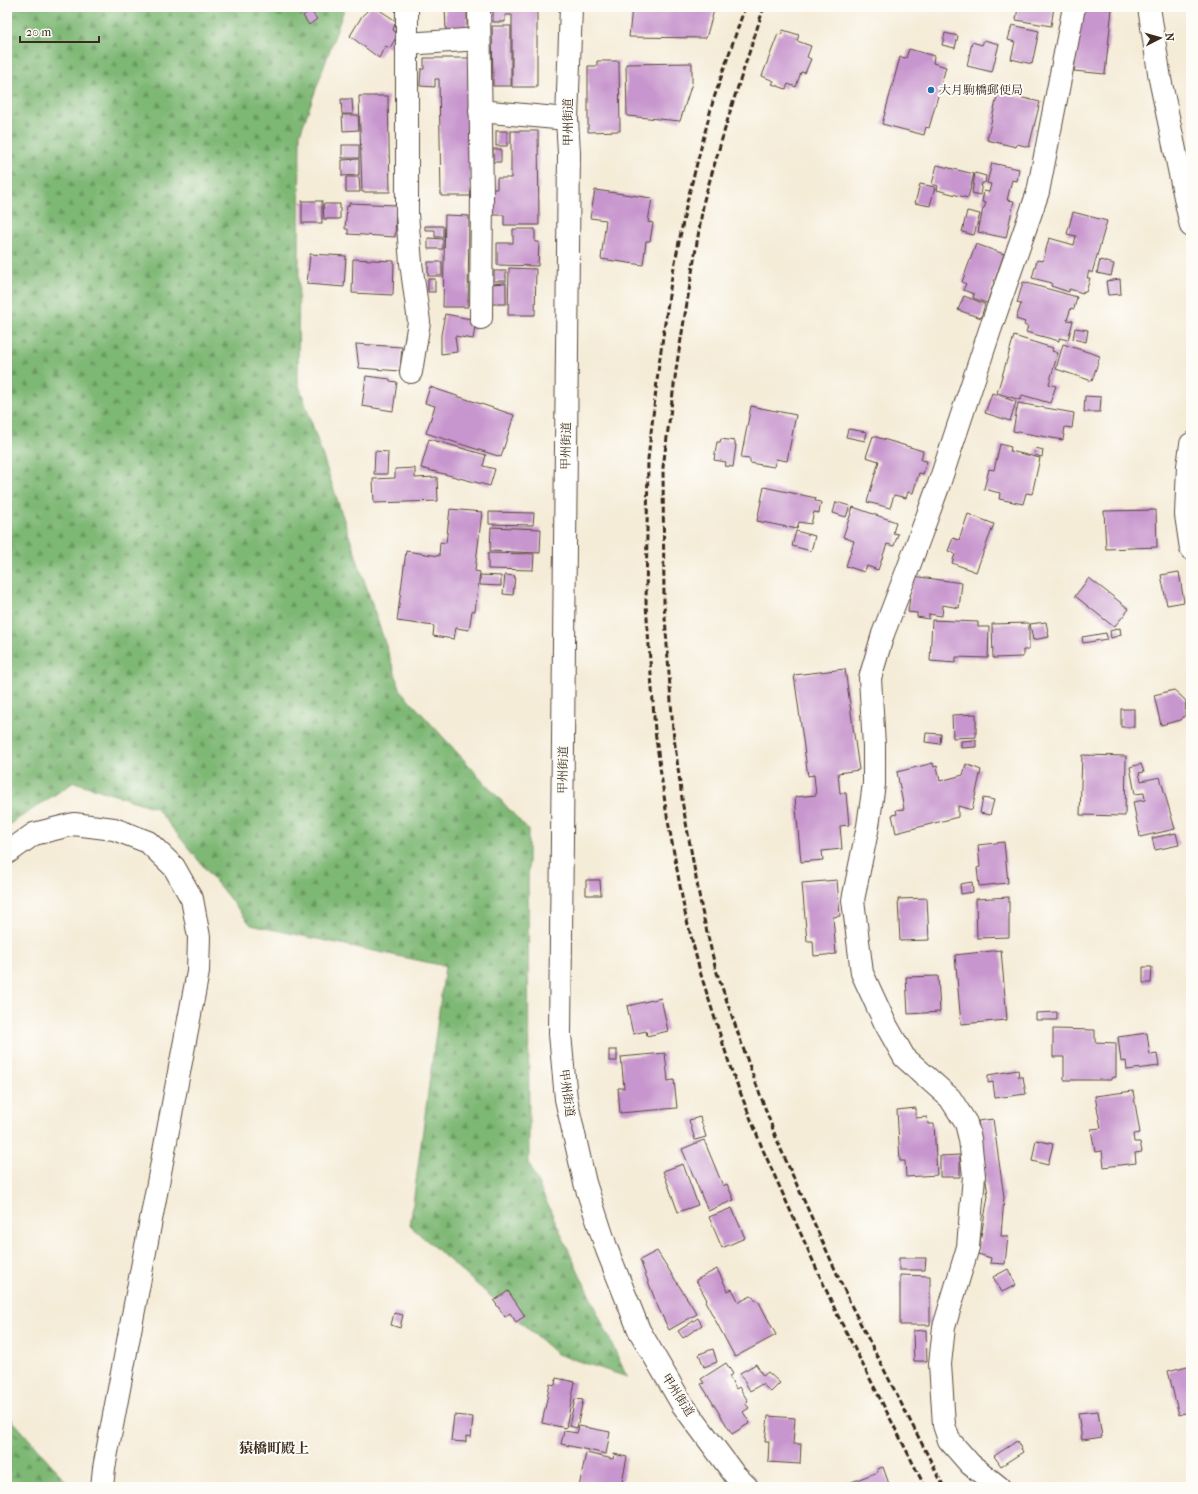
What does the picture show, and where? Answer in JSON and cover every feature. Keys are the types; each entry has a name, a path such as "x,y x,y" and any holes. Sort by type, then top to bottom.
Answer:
{"main road":[{"path":"407,7 407,214 410,257 419,322 411,372"},
{"path":"479,7 481,318"},
{"name":"甲州街道","path":"571,7 567,119 569,153 560,1034 566,1099 585,1183 607,1250 639,1330 682,1404 734,1474 747,1487"},
{"path":"999,1487 970,1464 949,1440 944,1425 940,1364 944,1327 968,1247 974,1176 970,1139 966,1123 950,1098 904,1057 885,1023 862,973 853,900 868,826 874,784 870,678 880,643 938,487 1038,192 1074,7"},
{"path":"1148,7 1160,79 1191,226"},
{"path":"407,44 479,39"},
{"path":"480,112 567,119"},
{"path":"1191,444 1188,466 1186,515 1191,549"},
{"path":"7,853 34,834 74,824 114,829 148,842 174,867 192,899 199,937 198,972 104,1468 102,1487"}],"green space":[{"path":"7,7 345,7 300,134 298,382 401,691 528,830 529,1164 627,1377 557,1354 410,1226 445,966 251,925 156,808 74,782 7,826"},
{"path":"7,1414 71,1487 7,1487"}],"building":[{"path":"371,7 375,7 396,21 393,30 398,34 390,48 385,46 379,58 350,36 362,16"},
{"path":"445,7 467,7 467,31 446,31"},
{"path":"493,7 537,7 537,87 512,87 512,15 505,15 505,22 493,22"},
{"path":"632,7 715,7 706,38 629,37"},
{"path":"1018,7 1054,7 1051,26 1016,20"},
{"path":"1081,7 1112,9 1105,74 1074,71"},
{"path":"310,10 317,19 309,25 303,16"},
{"path":"1012,25 1039,31 1032,64 1011,59 1015,42 1008,40"},
{"path":"492,26 511,26 511,86 493,86"},
{"path":"783,30 799,35 797,41 811,46 807,57 811,59 805,73 801,72 796,87 788,84 786,89 772,84 774,81 762,76 778,34 781,35"},
{"path":"945,33 958,36 955,48 942,45"},
{"path":"984,40 999,44 992,72 967,66 972,42 982,45"},
{"path":"909,49 934,56 933,63 946,67 929,128 926,127 924,135 882,124 900,57 906,58"},
{"path":"424,58 469,58 471,196 441,196 439,79 435,79 435,87 420,86 421,69 424,69"},
{"path":"597,61 619,61 620,131 588,132 588,66 597,66"},
{"path":"692,63 692,83 680,121 627,116 626,64"},
{"path":"998,92 1040,102 1029,147 1017,144 1016,147 987,140"},
{"path":"359,96 388,96 390,192 362,192"},
{"path":"341,99 352,99 353,114 342,114"},
{"path":"342,115 358,115 359,130 343,131"},
{"path":"496,131 507,131 507,146 496,146"},
{"path":"511,131 538,131 539,225 504,225 504,215 492,215 492,189 497,189 497,178 511,178"},
{"path":"342,145 359,145 359,158 342,158"},
{"path":"493,149 501,149 501,162 493,162"},
{"path":"359,159 359,175 342,176 342,160"},
{"path":"992,163 1019,169 1017,181 1012,180 1007,200 1014,201 1006,238 978,232 983,208 986,203 982,202 984,191 989,192 991,184 987,183"},
{"path":"937,165 974,174 968,198 937,190 938,186 932,184"},
{"path":"975,173 986,176 985,183 982,183 980,195 972,193"},
{"path":"346,177 359,177 360,192 346,192"},
{"path":"920,184 935,187 930,206 915,203"},
{"path":"595,190 652,198 648,222 653,223 650,241 646,241 643,265 601,259 606,220 590,218"},
{"path":"302,201 322,201 322,223 302,223"},
{"path":"349,203 396,205 395,237 348,234 348,229 345,229 347,206 349,206"},
{"path":"323,204 340,204 340,219 324,219"},
{"path":"967,211 980,214 974,235 962,232"},
{"path":"1073,212 1107,221 1092,273 1089,271 1087,278 1090,278 1086,292 1083,291 1083,293 1069,289 1069,292 1051,286 1052,283 1032,278 1037,260 1043,261 1049,238 1074,245 1076,236 1067,234"},
{"path":"445,215 469,216 468,307 443,307"},
{"path":"425,226 443,226 443,237 435,237 435,230 425,230"},
{"path":"513,229 535,229 535,242 539,242 538,266 497,265 497,243 513,243"},
{"path":"428,238 443,239 443,249 428,249"},
{"path":"976,244 1004,254 987,303 973,298 974,294 963,290 966,284 962,282"},
{"path":"310,254 346,256 344,287 307,284"},
{"path":"353,259 394,261 393,295 352,293"},
{"path":"1100,260 1114,264 1111,276 1097,273"},
{"path":"428,262 442,262 442,276 428,276"},
{"path":"509,268 536,269 535,315 508,315"},
{"path":"494,271 506,271 506,281 494,281"},
{"path":"428,279 435,279 435,292 428,292"},
{"path":"1120,279 1121,294 1108,295 1106,281"},
{"path":"1023,282 1077,297 1074,309 1071,308 1067,320 1073,321 1068,340 1059,338 1059,341 1026,332 1028,327 1024,325 1025,322 1016,319 1021,304 1017,303"},
{"path":"506,283 506,304 491,304 491,284"},
{"path":"964,296 985,304 981,318 958,310"},
{"path":"445,314 476,320 473,339 455,336 457,352 441,354 441,335"},
{"path":"1075,328 1088,330 1086,342 1073,339"},
{"path":"1014,336 1053,348 1052,351 1058,353 1049,384 1056,386 1050,403 1022,395 1020,400 997,393"},
{"path":"356,344 402,347 400,371 359,368"},
{"path":"1063,344 1100,356 1092,381 1056,369"},
{"path":"366,376 390,379 390,381 397,382 393,411 362,406"},
{"path":"430,387 514,415 501,457 426,433 435,406 425,403"},
{"path":"992,393 1016,402 1010,421 985,413"},
{"path":"1085,396 1101,397 1100,412 1084,412"},
{"path":"1018,403 1074,413 1072,428 1065,427 1063,440 1013,431"},
{"path":"751,406 796,415 787,461 776,459 774,467 750,463 750,459 741,458"},
{"path":"848,429 867,432 865,441 846,437"},
{"path":"873,436 923,451 921,460 927,461 923,474 919,473 913,493 908,492 906,498 894,495 890,508 867,502 879,461 866,457"},
{"path":"429,439 486,455 483,466 495,469 490,486 421,468"},
{"path":"721,439 735,441 736,445 733,467 725,466 726,462 714,460 717,442 720,442"},
{"path":"1000,444 1011,447 1010,451 1040,458 1032,494 1026,493 1023,504 999,499 1000,493 984,489 989,469 994,470"},
{"path":"1036,448 1043,450 1042,457 1034,455"},
{"path":"375,451 388,452 387,474 374,474"},
{"path":"415,468 415,478 437,477 438,501 374,503 373,479 395,478 395,469"},
{"path":"764,487 816,498 815,501 821,502 819,513 814,512 811,524 799,522 797,529 757,521"},
{"path":"836,502 850,506 846,517 833,513"},
{"path":"853,507 896,522 893,533 898,534 894,546 887,544 878,570 867,566 864,572 846,566 854,541 843,537"},
{"path":"450,509 482,512 475,571 480,572 475,611 472,611 469,630 456,628 454,639 433,636 434,626 397,621 406,551 439,556 440,542 446,543"},
{"path":"1156,510 1157,547 1106,549 1104,511"},
{"path":"489,512 534,513 533,525 489,524"},
{"path":"968,514 994,524 976,572 952,563 955,554 948,551 953,538 959,540"},
{"path":"491,527 541,529 540,553 490,551"},
{"path":"796,531 815,536 811,551 792,546"},
{"path":"488,553 534,554 533,570 488,569"},
{"path":"1179,572 1184,602 1167,605 1161,575"},
{"path":"480,575 501,576 501,586 480,585"},
{"path":"505,575 515,576 513,595 503,594"},
{"path":"913,576 962,583 959,608 943,605 942,616 929,614 929,619 917,617 917,613 908,612"},
{"path":"1089,578 1129,609 1114,627 1075,596"},
{"path":"932,620 978,622 978,627 989,627 988,658 956,657 956,663 930,661"},
{"path":"1046,622 1049,637 1033,640 1030,624"},
{"path":"1029,623 1029,650 1023,650 1023,657 993,658 992,624"},
{"path":"1120,628 1121,635 1111,638 1110,631"},
{"path":"1106,633 1107,639 1083,643 1082,637"},
{"path":"845,669 859,770 838,773 840,793 846,793 849,825 840,826 842,849 822,851 823,860 801,862 795,797 816,795 814,775 808,776 794,675"},
{"path":"1174,690 1186,701 1185,715 1181,720 1161,725 1154,695"},
{"path":"1121,709 1134,709 1134,727 1121,727"},
{"path":"976,714 976,737 953,738 952,715"},
{"path":"926,733 941,734 940,744 925,742"},
{"path":"976,740 976,747 961,748 961,741"},
{"path":"1082,755 1126,756 1125,816 1080,815"},
{"path":"933,763 934,767 937,766 940,781 963,775 966,764 981,770 972,810 958,806 958,817 896,833 892,815 897,814 896,810 904,809 897,772"},
{"path":"1141,764 1144,772 1139,773 1141,781 1160,777 1175,829 1140,837 1133,802 1145,800 1144,793 1135,794 1130,767"},
{"path":"983,798 994,800 990,815 980,813"},
{"path":"1176,833 1179,845 1155,850 1152,838"},
{"path":"1004,842 1008,883 979,886 977,868 980,867 978,845"},
{"path":"586,880 600,880 601,895 586,895"},
{"path":"837,880 840,916 833,917 836,954 814,956 813,941 807,941 802,883"},
{"path":"972,882 973,892 961,894 960,884"},
{"path":"1009,897 1009,937 977,938 976,899"},
{"path":"927,898 929,940 900,941 898,899"},
{"path":"1001,950 1007,1020 961,1024 955,955"},
{"path":"1143,967 1152,967 1151,983 1143,983"},
{"path":"938,976 940,1012 908,1014 906,977"},
{"path":"661,998 668,1031 647,1036 646,1031 633,1034 627,1006"},
{"path":"1057,1012 1057,1020 1036,1020 1036,1013"},
{"path":"1053,1029 1095,1030 1095,1042 1116,1043 1116,1077 1111,1078 1111,1080 1064,1080 1064,1057 1053,1057"},
{"path":"1147,1033 1150,1055 1157,1054 1159,1066 1127,1070 1126,1061 1121,1062 1118,1037"},
{"path":"609,1050 617,1050 617,1061 609,1061"},
{"path":"665,1053 668,1081 674,1080 677,1108 620,1113 618,1088 624,1088 621,1057"},
{"path":"1018,1070 1019,1077 1023,1077 1026,1094 995,1098 993,1082 988,1083 988,1075"},
{"path":"1133,1091 1140,1133 1133,1134 1134,1142 1140,1142 1142,1152 1135,1153 1136,1163 1104,1167 1102,1151 1095,1152 1091,1129 1101,1128 1095,1096"},
{"path":"916,1108 916,1118 927,1117 928,1124 934,1124 937,1175 906,1177 905,1161 900,1161 897,1110"},
{"path":"700,1117 706,1137 695,1140 689,1120"},
{"path":"993,1119 1004,1197 1001,1236 1008,1236 1005,1264 990,1263 991,1258 978,1254 988,1196 978,1121"},
{"path":"704,1140 723,1186 727,1184 734,1200 708,1211 682,1149"},
{"path":"1036,1140 1053,1144 1048,1165 1032,1161"},
{"path":"960,1155 960,1177 940,1177 940,1156"},
{"path":"683,1164 698,1205 678,1212 663,1171"},
{"path":"732,1208 745,1238 722,1248 709,1217"},
{"path":"657,1251 697,1314 669,1330 657,1305 640,1260"},
{"path":"899,1258 926,1258 925,1270 899,1270"},
{"path":"717,1269 728,1291 732,1289 739,1302 751,1296 759,1302 776,1335 735,1357 705,1301 707,1300 696,1280"},
{"path":"1008,1269 1016,1285 1002,1292 993,1277"},
{"path":"900,1275 930,1276 930,1325 900,1325"},
{"path":"508,1291 525,1316 516,1322 510,1313 505,1317 494,1301"},
{"path":"394,1313 403,1315 400,1328 391,1325"},
{"path":"698,1318 702,1325 683,1338 678,1331"},
{"path":"926,1330 927,1361 914,1361 913,1331"},
{"path":"713,1349 717,1362 704,1367 699,1354"},
{"path":"726,1363 733,1374 729,1376 736,1389 739,1387 748,1401 745,1403 749,1408 743,1412 750,1423 732,1434 701,1384 704,1383 701,1379"},
{"path":"756,1364 763,1376 768,1372 780,1383 771,1392 762,1384 750,1391 740,1373"},
{"path":"1191,1365 1190,1421 1188,1412 1179,1415 1168,1371"},
{"path":"556,1378 575,1382 566,1428 542,1423 550,1384 555,1385"},
{"path":"575,1399 583,1400 577,1428 569,1426"},
{"path":"1098,1411 1102,1437 1082,1440 1078,1413"},
{"path":"454,1415 473,1417 471,1437 466,1436 466,1442 451,1441"},
{"path":"768,1416 795,1418 793,1444 801,1444 800,1464 768,1462 769,1442 765,1442"},
{"path":"579,1426 610,1432 606,1454 561,1444 564,1431 577,1433"},
{"path":"1017,1441 1023,1452 1001,1466 994,1456"},
{"path":"586,1453 613,1459 614,1454 627,1457 621,1487 579,1487"},
{"path":"883,1467 890,1487 838,1487 878,1472 877,1469"}],"railway":[{"path":"745,7 713,101 687,202 671,282 659,364 648,459 646,604 655,731 666,810 685,913 701,975 731,1069 763,1150 837,1314 925,1487"},
{"path":"764,7 732,105 704,200 677,363 663,467 664,603 673,730 683,806 702,911 716,970 748,1062 778,1143 852,1307 944,1487"}],"place":[{"name":"大月駒橋郵便局","path":"931,90"}],"district":[{"name":"猿橋町殿上","path":"274,1448"}]}
